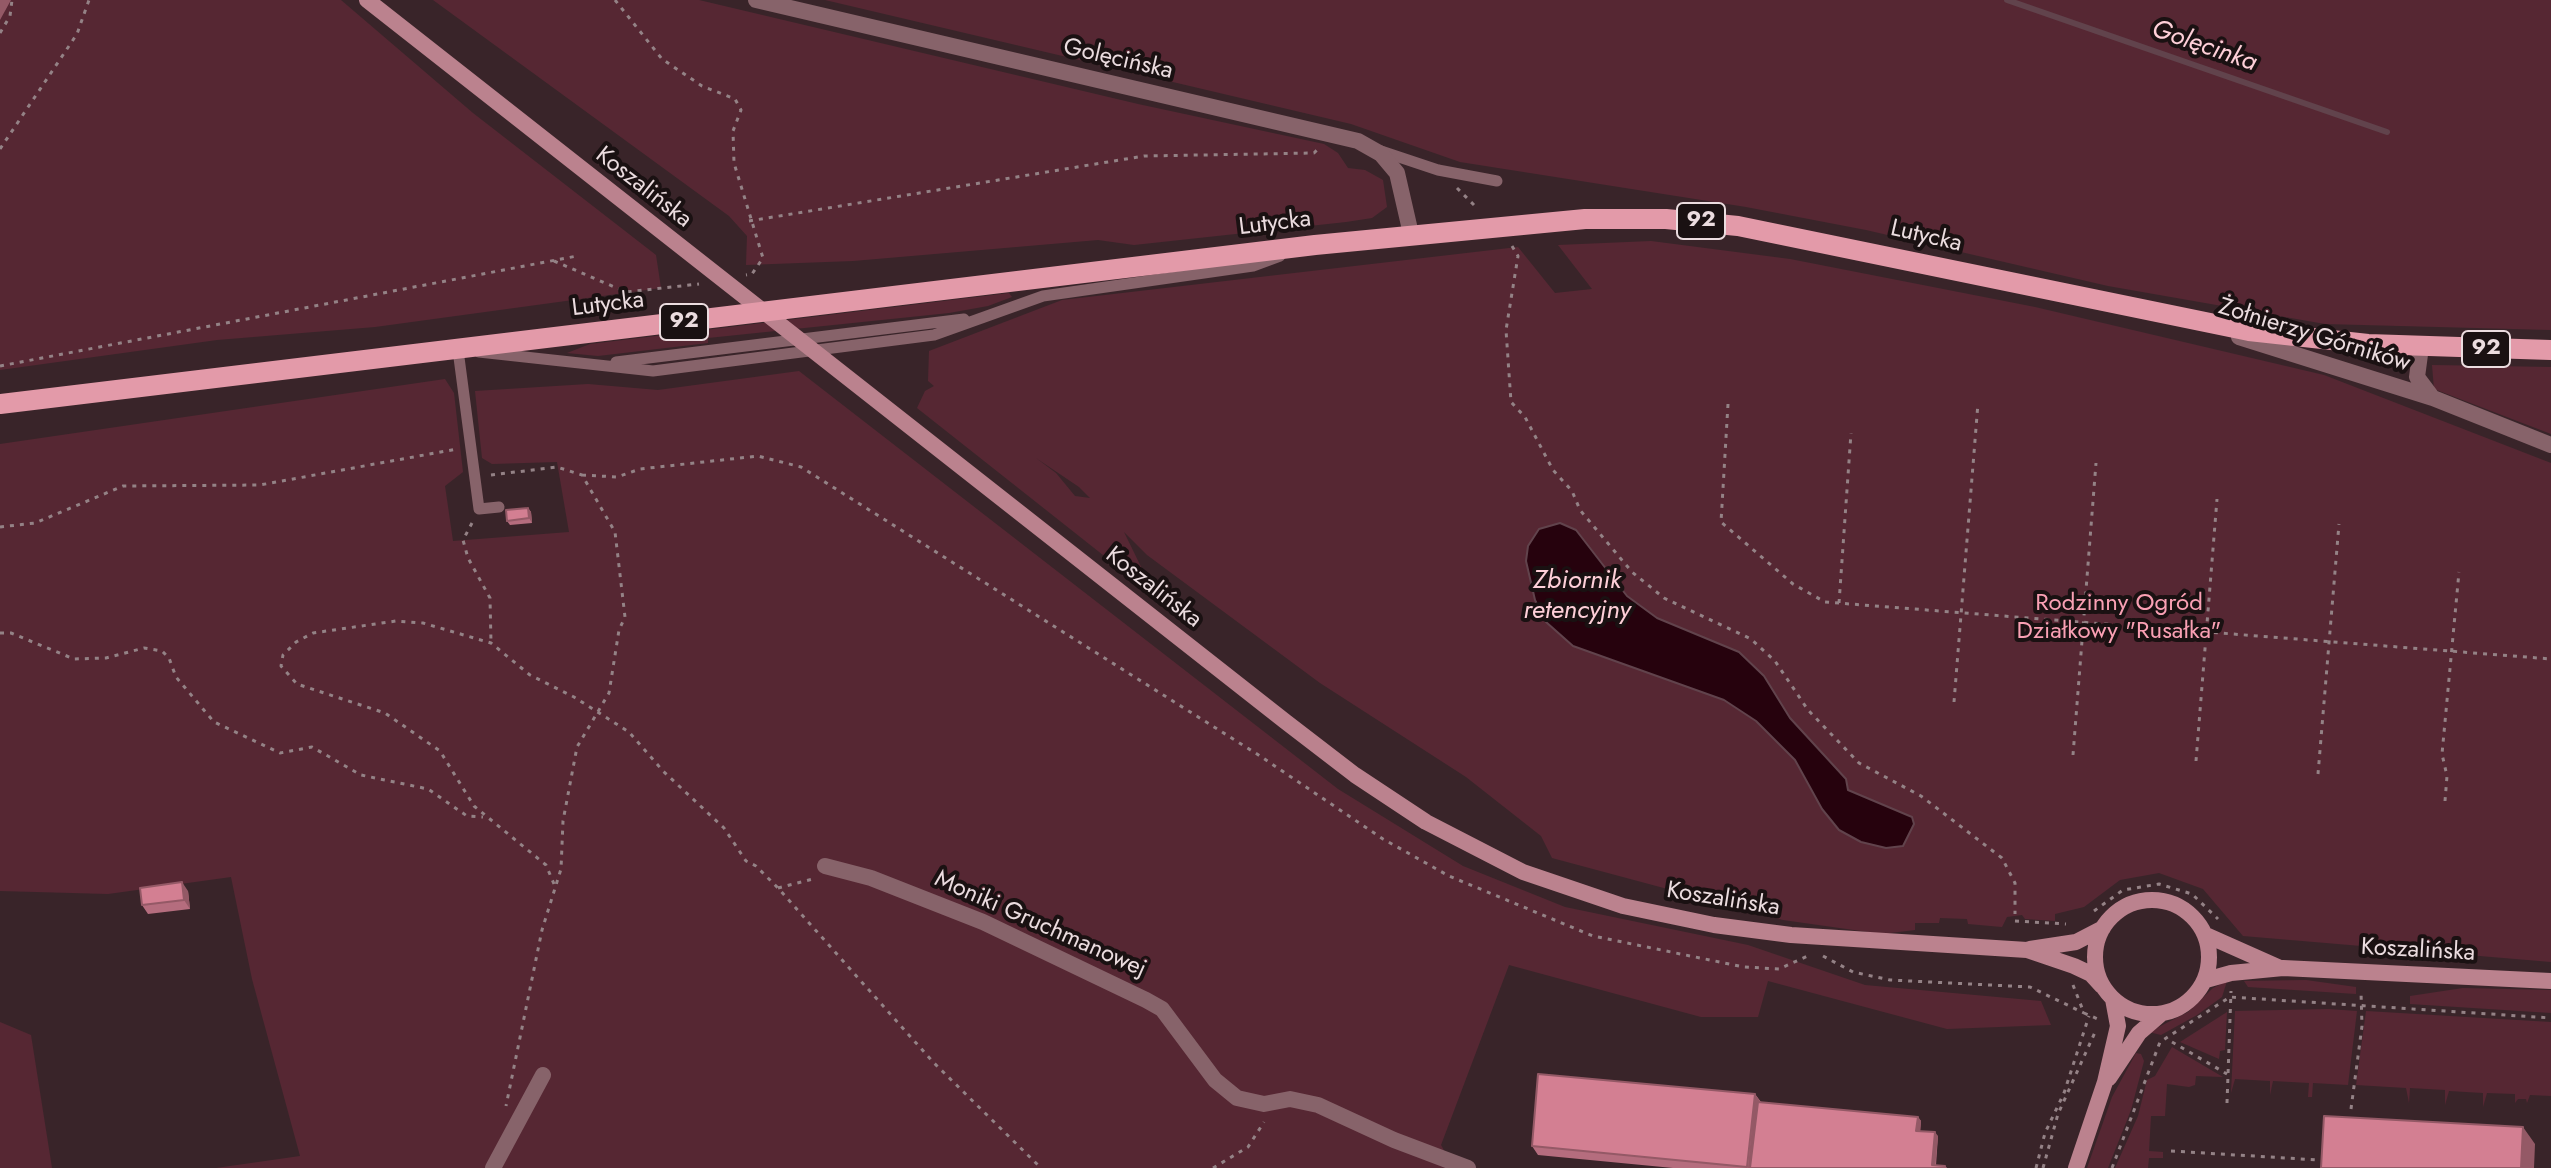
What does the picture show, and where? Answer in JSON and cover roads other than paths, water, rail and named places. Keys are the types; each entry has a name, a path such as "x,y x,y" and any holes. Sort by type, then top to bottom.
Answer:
{"main road":[{"name":"Lutycka","path":"0,404 1411,234 1494,225 1632,218 1738,226 2180,320 2306,338 2421,347 2551,350"}],"street":[{"name":"Koszalińska","path":"367,0 1355,775 1426,822 1493,858 1589,896 1714,925 1791,935 2027,950 2076,942 2104,927"},
{"name":"Golęcińska","path":"756,0 1343,136 1372,148 1392,166 1400,179 1411,234"},
{"name":"Żołnierzy Górników","path":"2180,320 2433,398 2551,445"},
{"name":"Żołnierzy Górników","path":"2421,347 2417,377 2433,398"},
{"name":"Moniki Gruchmanowej","path":"833,868 871,878 983,922 1146,1000 1173,1021 1227,1092 1247,1102 1264,1104 1290,1099 1318,1105 1394,1140 1468,1168"},
{"path":"2076,1168 2105,1082 2118,1026 2095,966 2096,945 2104,927 2118,912 2136,902 2159,900 2180,908 2196,920 2206,935 2210,958 2206,980 2180,1007 2161,1014 2143,1014 2107,993"},
{"name":"Koszalińska","path":"2206,935 2283,968"},
{"name":"Koszalińska","path":"2027,950 2091,974 2107,993"},
{"name":"Koszalińska","path":"2206,980 2231,973 2283,968 2551,981"},
{"path":"2105,1082 2139,1033 2161,1014"},
{"path":"493,1168 543,1075"}],"lane":[{"path":"1372,148 1438,170 1497,181"},
{"path":"499,507 479,509 458,350 653,371 934,335 1043,296 1253,266 1315,245"}],"water":[{"name":"Zbiornik retencyjny","path":"1560,523 1576,530 1627,596 1657,618 1739,652 1764,676 1790,718 1846,779 1848,790 1912,817 1914,824 1903,846 1886,848 1861,842 1839,830 1822,809 1795,760 1756,721 1724,700 1573,646 1546,622 1535,600 1526,561 1528,546 1539,529"}],"waterway":[{"name":"Golęcinka","path":"2007,0 2387,132"}],"park label":[{"name":"Rodzinny Ogród Działkowy \"Rusałka\"","path":"2119,618"}]}
